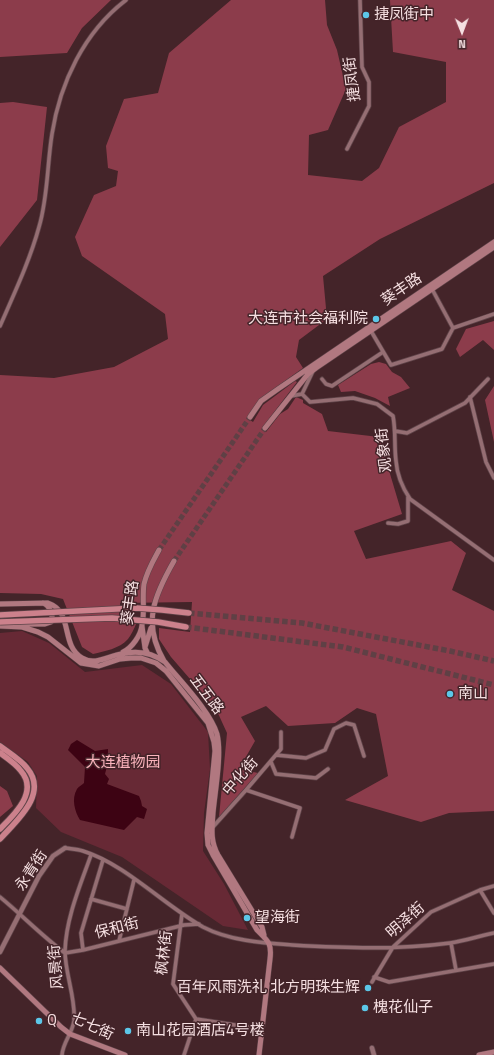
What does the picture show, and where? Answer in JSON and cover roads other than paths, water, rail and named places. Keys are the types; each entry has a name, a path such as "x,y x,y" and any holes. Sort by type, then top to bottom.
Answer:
{"main road":[{"name":"葵丰路","path":"250,417 261,401 494,242"},
{"name":"葵丰路","path":"265,428 308,374 314,369 494,247"},
{"name":"葵丰路","path":"120,654 128,650 137,638 142,625 144,583 149,567 159,550"},
{"name":"葵丰路","path":"165,662 156,644 152,627 156,596 174,561"},
{"path":"1,625 49,624 52,616 49,607 42,603"},
{"path":"0,604 53,604 61,610 73,648 81,658 88,661 100,661 120,654 146,650"},
{"path":"0,615 136,608 189,614"},
{"path":"1,625 112,618 158,622 186,627"},
{"name":"五五路","path":"1,625 22,627 38,632 48,637 80,663 99,666 120,659 141,658 156,663 166,671 203,715 212,731 215,751 207,833 208,845 257,930 264,935"},
{"path":"142,625 146,650 156,663"},
{"path":"146,650 152,627"},
{"path":"143,634 150,634"},
{"name":"五五路","path":"146,650 165,662 210,717 217,734 219,749 212,827 214,849 262,927 264,935 269,943"},
{"path":"131,658 139,652"},
{"path":"0,746 27,767 32,776 34,786 31,803 0,839"},
{"path":"0,753 22,771 27,782 27,789 20,808 0,829"},
{"path":"259,1055 271,951 269,943"},
{"name":"七七街","path":"0,968 70,1034 125,1055"},
{"path":"479,1055 493,1053"}],"street":[{"path":"0,326 39,228 46,194 52,134 60,96 74,62 92,36 115,8 126,0"},
{"name":"捷凤街","path":"347,149 369,106 368,82 362,67 360,0"},
{"path":"432,289 453,328"},
{"path":"371,331 391,365 442,349 453,328 494,314"},
{"path":"322,379 326,384 332,386 383,352"},
{"path":"291,396 302,394 314,369"},
{"path":"395,431 407,433 465,403 488,379"},
{"name":"观象街","path":"302,394 310,402 353,398 377,404 393,416 396,460 400,482 410,499 494,560"},
{"path":"470,397 486,462 494,478"},
{"path":"388,523 398,524 408,520 408,496"},
{"path":"276,756 306,758 325,750 334,729 346,723 354,725 364,756"},
{"name":"中化街","path":"207,833 276,756 281,749 281,732"},
{"path":"271,762 276,774 316,778 328,769"},
{"path":"246,790 300,808 292,837"},
{"path":"65,848 83,851 103,860 182,914 199,924 224,935 269,943 339,948 450,942 494,933"},
{"name":"永青街","path":"0,952 43,871 53,856 65,848"},
{"name":"风景街","path":"62,1055 63,1046 70,1034 74,1020 65,953 67,925 91,855"},
{"path":"83,950 81,932 103,860"},
{"path":"119,941 134,880"},
{"name":"明泽街","path":"372,982 394,946 431,912 480,890 494,886"},
{"path":"480,890 494,913"},
{"path":"0,896 48,940 65,953"},
{"path":"91,899 127,910"},
{"name":"枫林街","path":"182,914 173,984 196,1019"},
{"name":"保和街","path":"65,953 181,926 199,924"},
{"path":"450,942 456,970"},
{"path":"374,977 389,982 494,964"},
{"path":"184,1055 196,1019 261,1029"},
{"path":"372,1048 374,1055"}],"tunnel":[{"path":"159,550 250,417"},
{"path":"174,561 265,428"},
{"path":"189,613 302,623 450,651 494,661"},
{"path":"186,627 343,647 494,685"}],"place":[{"name":"捷凤街中","path":"366,15"},
{"name":"大连市社会福利院","path":"376,319"},
{"name":"南山","path":"450,694"},
{"name":"望海街","path":"247,918"},
{"name":"百年风雨洗礼 北方明珠生辉","path":"368,988"},
{"name":"槐花仙子","path":"365,1008"},
{"name":"Q","path":"39,1021"},
{"name":"南山花园酒店4号楼","path":"128,1031"}],"park label":[{"name":"大连植物园","path":"123,763"}]}
